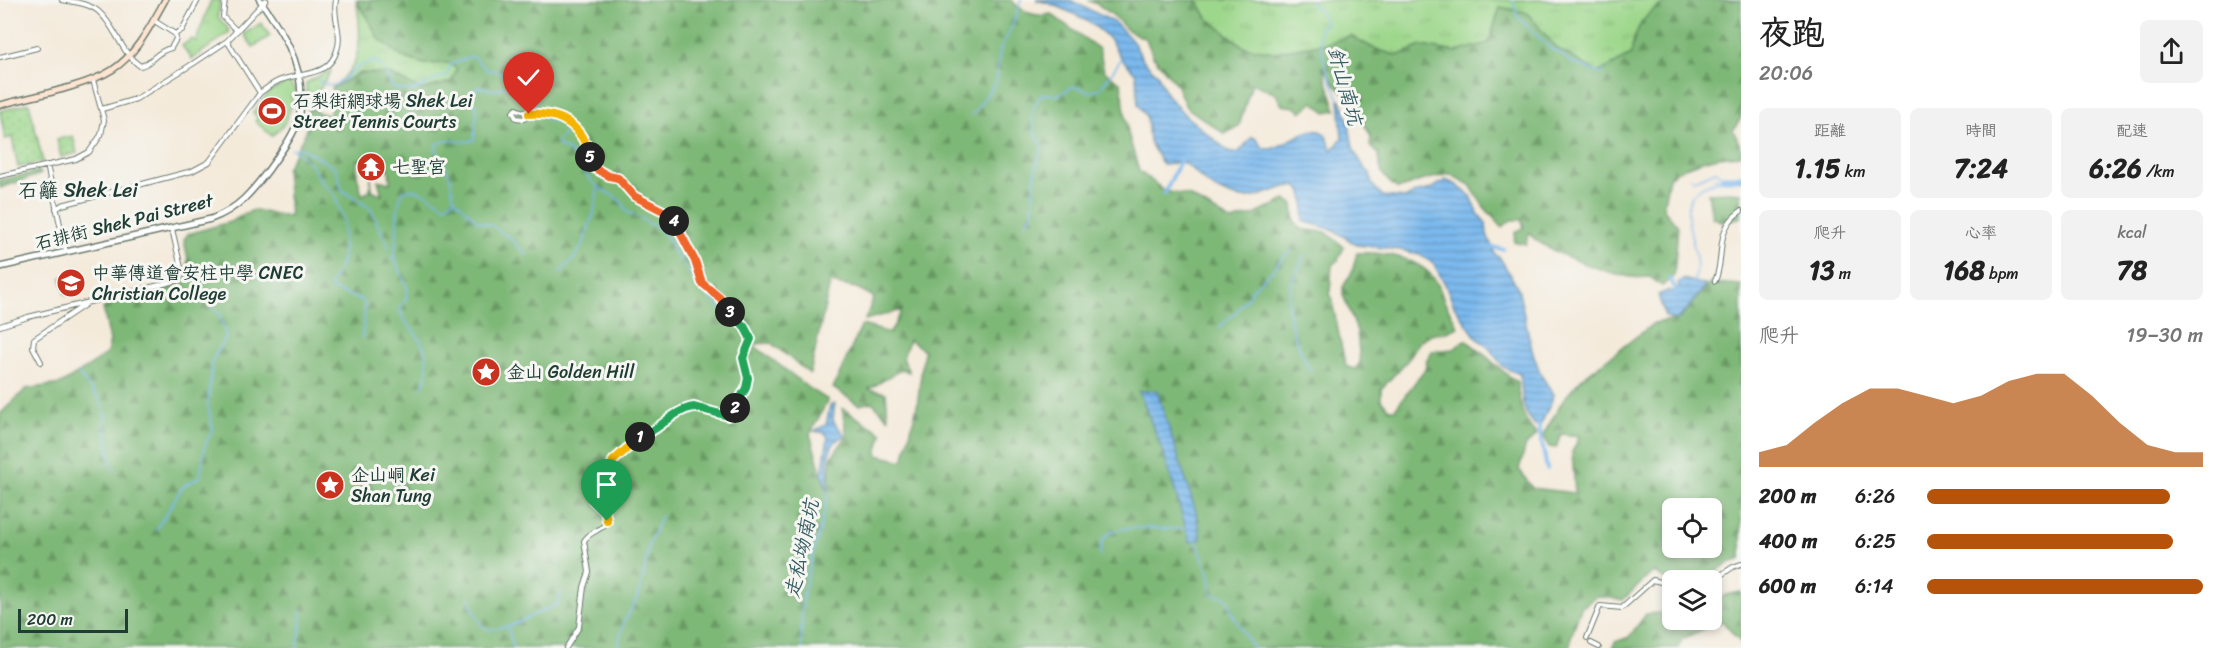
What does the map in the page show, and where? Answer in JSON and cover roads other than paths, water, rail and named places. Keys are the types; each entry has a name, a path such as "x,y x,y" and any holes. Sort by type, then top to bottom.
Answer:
{"main road":[{"path":"0,105 92,79 112,70 137,46 165,0"}],"street":[{"path":"62,0 82,4 99,12 128,56 138,66 144,66 160,51 171,48 176,34"},
{"path":"176,34 182,30 198,0"},
{"path":"225,0 223,17 237,31"},
{"path":"56,209 62,205 192,171 209,162 260,93 275,82 322,71 328,66 335,57 339,42 334,19 336,0"},
{"path":"102,110 136,99 227,41 263,1"},
{"name":"石排街 Shek Pai Street","path":"0,267 211,219 231,210 242,201 285,146 298,120 300,75 290,45 263,1"},
{"path":"153,20 176,34"},
{"path":"227,41 260,93"},
{"path":"0,57 37,48"},
{"path":"0,176 76,159 89,152 101,135 104,120 92,79"},
{"path":"529,114 552,115 571,123 585,139 596,169 618,178 636,197 670,216 695,261 702,283 720,298 744,326 751,339 743,358 748,378 746,388 730,416 694,407 678,412 651,433 631,444 613,461 607,478 595,490 593,500 605,511 607,521 604,527 589,534 584,541 589,572 584,587 579,627 566,648"},
{"path":"47,165 66,252"},
{"path":"1715,281 1719,274 1720,248 1725,230 1735,215 1741,211"},
{"path":"0,326 14,320 179,279 182,269 172,229"},
{"path":"41,362 35,352 34,339 89,302"},
{"path":"72,307 73,314"},
{"path":"1722,574 1741,564"},
{"path":"1587,638 1600,606 1622,608 1653,579 1662,582"},
{"path":"1591,643 1599,647"}],"water":[{"path":"1036,0 1070,0 1114,22 1132,40 1144,61 1158,75 1167,95 1186,116 1227,150 1234,153 1239,152 1252,137 1264,148 1271,149 1310,131 1319,131 1326,136 1333,150 1342,138 1339,99 1348,119 1353,148 1365,169 1370,173 1372,184 1382,196 1407,198 1415,193 1431,189 1446,180 1471,196 1479,215 1486,223 1487,234 1495,254 1500,258 1518,288 1532,350 1541,375 1553,394 1541,424 1535,425 1527,415 1523,404 1520,374 1503,367 1490,349 1476,337 1454,306 1433,263 1420,255 1401,250 1357,245 1332,229 1304,222 1304,198 1297,187 1286,187 1250,198 1239,197 1212,186 1184,163 1163,165 1149,141 1147,118 1138,104 1136,74 1122,59 1110,40 1096,27 1076,15"},
{"path":"1683,279 1705,285 1687,310 1674,320 1665,316 1658,295 1670,290 1672,292 1679,287 1678,283"},
{"path":"1139,391 1157,391 1196,512 1201,539 1190,542 1165,457"},
{"path":"835,404 834,423 845,436 833,444 830,451 828,491 822,474 828,437 825,433 814,431 826,425 830,406"}],"waterway":[{"path":"972,115 996,82 1000,50 1012,27 1021,0"},
{"name":"針山南坑","path":"1310,0 1326,21 1319,30 1321,49 1328,74 1339,99"},
{"path":"1513,0 1517,16 1552,50 1560,53 1569,61 1601,74 1604,71"},
{"path":"318,81 325,84 336,84 362,65 374,61 382,66 393,88 417,89 447,76 450,65 472,56 489,72 490,70 498,71 511,83"},
{"path":"1025,223 1032,215 1035,171 1042,145 1033,125 1034,106 1043,94 1058,95 1074,86 1089,92 1100,89 1122,58"},
{"path":"392,259 396,242 398,207 404,190 420,192 445,206 454,200 450,176 436,145 444,141 474,140 477,107 470,95 472,91 479,87 495,90 513,83 539,84"},
{"path":"512,85 519,95 533,101 542,113"},
{"path":"544,116 547,120 565,125 565,131 557,142 558,146 574,157 594,184 617,198 626,211 661,231 672,250 733,327"},
{"path":"291,149 301,148 336,168 342,190 370,208 389,247"},
{"path":"293,149 310,163 323,184 334,193 344,222 343,258 331,284 331,289 362,300 365,306 362,339"},
{"path":"1165,193 1181,159"},
{"path":"1691,178 1694,180 1716,171 1724,177"},
{"path":"1713,178 1724,178"},
{"path":"1693,283 1696,259 1688,221 1691,198 1702,187 1724,178"},
{"path":"1724,178 1741,178"},
{"path":"559,273 573,260 583,245 593,218 598,188"},
{"path":"455,199 477,221 491,225 509,237 527,255"},
{"path":"1489,247 1503,249"},
{"path":"1218,328 1238,310 1256,285 1291,251"},
{"path":"1303,255 1302,263 1291,285 1289,308 1292,329 1311,371"},
{"path":"394,256 407,289 405,301 400,309 401,313 423,346 427,359 427,373 422,387"},
{"path":"1669,278 1678,292"},
{"path":"156,530 183,486 200,477 205,445 213,429 208,406 212,361 226,337 220,315 210,305"},
{"path":"79,374 104,409 111,464 115,471"},
{"path":"1538,422 1547,469"},
{"name":"走私坳南坑","path":"802,648 801,620 804,592 828,491"},
{"path":"617,648 624,622 642,584 649,545 661,516"},
{"path":"1100,555 1105,537 1121,529 1186,528"},
{"path":"1196,541 1210,576 1211,594 1227,598 1232,613 1253,648"},
{"path":"510,626 558,604 561,592"},
{"path":"469,597 476,616 486,629 492,630 508,626 513,648"},
{"path":"298,648 301,610"}],"place":[{"name":"石梨街網球場 Shek Lei Street Tennis Courts","path":"272,111"},
{"name":"七聖宮","path":"371,167"},
{"name":"中華傳道會安柱中學 CNEC Christian College","path":"71,283"},
{"name":"金山 Golden Hill","path":"486,372"},
{"name":"企山峒 Kei Shan Tung","path":"330,485"}],"district":[{"name":"石籬 Shek Lei","path":"78,190"}]}
